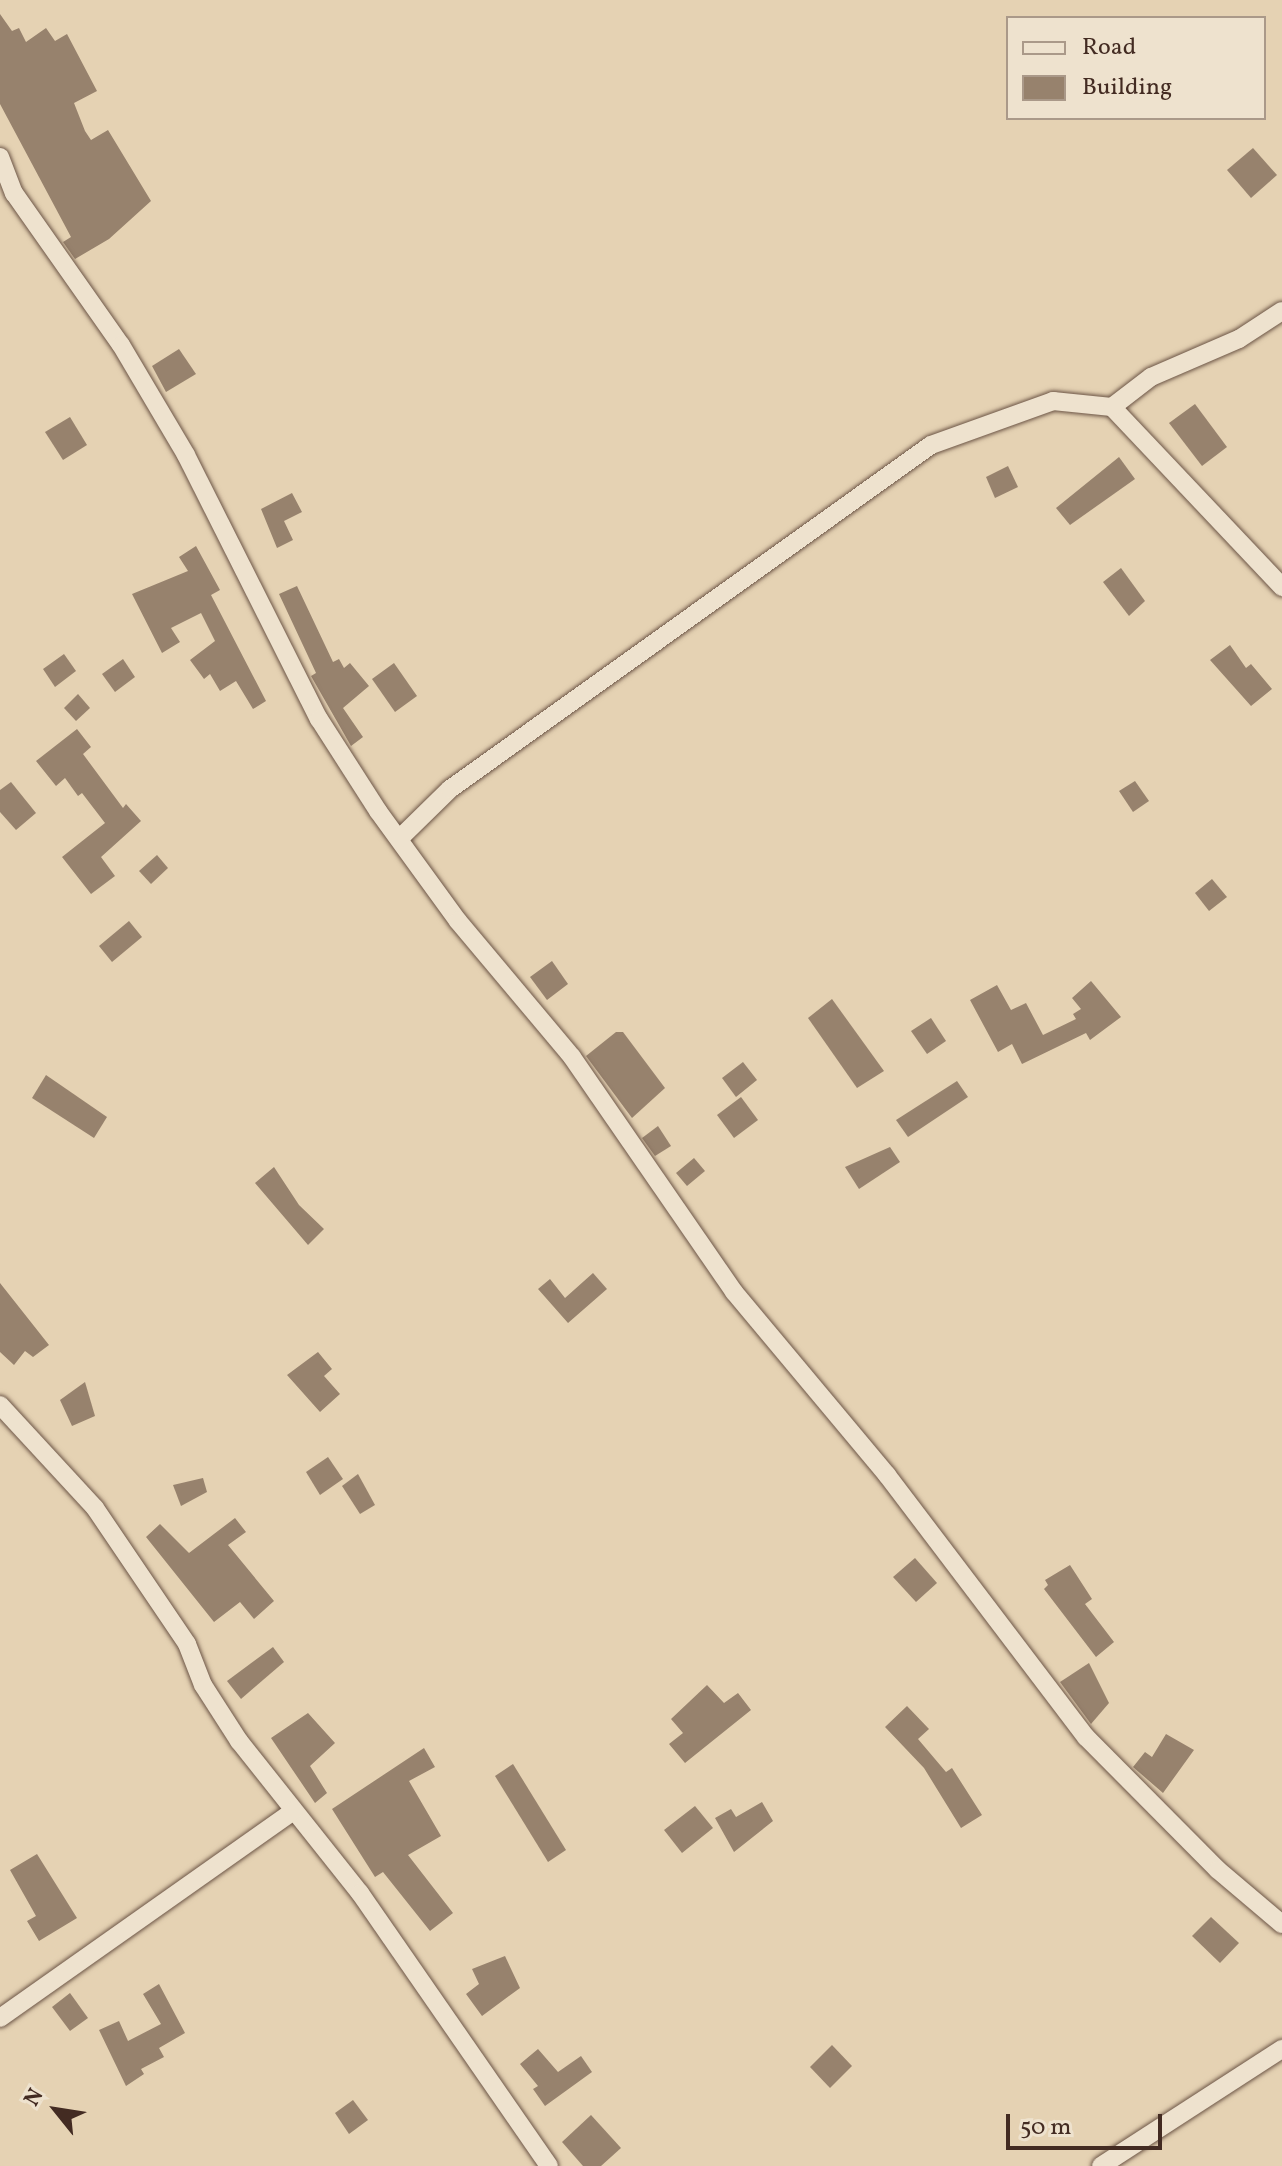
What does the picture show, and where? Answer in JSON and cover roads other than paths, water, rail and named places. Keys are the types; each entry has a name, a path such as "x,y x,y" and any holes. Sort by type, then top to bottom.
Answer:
{"street":[{"path":"0,157 14,193 121,345 186,455 319,719 458,921 572,1057 734,1292 887,1475 1086,1737 1172,1826 1282,1924"},
{"path":"1112,407 1151,377 1239,339 1282,311"},
{"path":"400,838 450,789 931,445 1053,401 1112,407 1282,587"},
{"path":"0,1405 103,1520 187,1644 203,1685 239,1741 360,1893 549,2166"},
{"path":"0,2018 293,1811"},
{"path":"1101,2166 1282,2049"}]}
